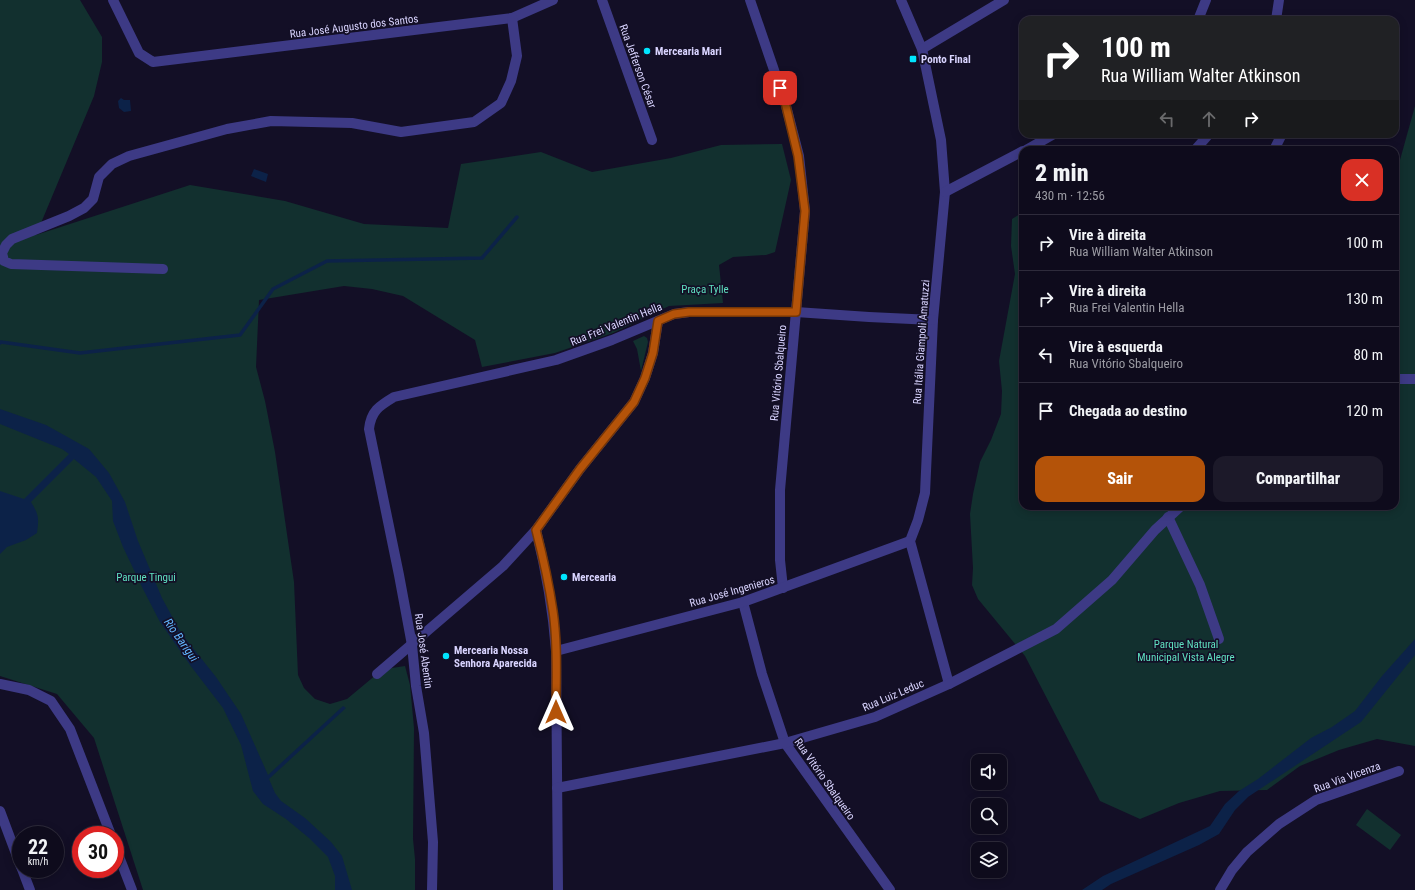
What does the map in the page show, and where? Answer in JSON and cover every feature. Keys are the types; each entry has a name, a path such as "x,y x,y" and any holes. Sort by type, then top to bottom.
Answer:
{"street":[{"name":"Rua José Augusto dos Santos","path":"113,0 139,53 153,62 512,18 553,0"},
{"name":"Rua Jefferson César","path":"602,0 652,140"},
{"name":"Rua Vitório Sbalqueiro","path":"750,0 785,102 798,156 805,211 780,490 780,560 783,588"},
{"name":"Rua Itália Giampoli Amatuzzi","path":"901,0 922,48 941,140 945,192 933,320 925,494 918,520 910,541"},
{"path":"922,48 1004,0"},
{"path":"1200,16 1206,0"},
{"path":"1277,16 1279,0"},
{"path":"163,270 11,264 4,261 2,253 6,245 12,239 69,216 84,208 93,199 98,178 112,164 129,156 228,129 271,121 352,124 401,132 474,122 501,103 511,80 517,56 512,18"},
{"path":"1033,146 1047,138"},
{"path":"1198,146 1206,138"},
{"path":"945,192 1019,153"},
{"name":"Rua Frei Valentin Hella","path":"370,419 379,406 394,397 556,360 612,340 674,314 689,312 796,312 933,320"},
{"path":"377,674 503,566 536,530 580,469 634,402 645,378 653,353 658,321"},
{"path":"1399,379 1415,379"},
{"name":"Rua José Abentin","path":"370,419 369,429 372,448 412,645 416,686 424,733 432,834 432,890"},
{"name":"Rua Luiz Leduc","path":"556,788 785,742 875,717 949,684 1056,629 1112,580 1155,530 1176,510"},
{"path":"1168,517 1200,585 1219,639"},
{"path":"536,530 543,556 553,612 556,651 558,890"},
{"path":"910,541 949,684"},
{"name":"Rua José Ingenieros","path":"556,651 743,602 910,541"},
{"name":"Rua Vitório Sbalqueiro","path":"743,602 762,674 785,742 890,890"},
{"path":"0,684 29,690 51,701 70,729 108,826"},
{"name":"Rua Via Vicenza","path":"1220,890 1232,870 1247,852 1279,824 1316,800 1399,771"},
{"path":"0,811 12,844"},
{"path":"124,869 132,890"},
{"path":"25,878 30,890"}],"green space":[{"path":"0,0 80,0 102,37 102,62 94,96 36,235 190,185 285,201 364,224 448,228 461,164 541,152 592,172 671,158 721,145 782,144 791,180 775,252 766,255 733,257 719,265 723,303 669,306 613,333 555,353 482,367 475,340 403,296 372,289 344,286 259,300 256,367 265,401 275,452 294,582 298,675 304,688 315,699 330,704 347,699 377,674 392,668 405,666 410,685 414,728 413,839 415,859 415,890 143,890 124,831 124,826 122,826 94,738 57,694 0,676"},
{"name":"Parque Natural Municipal Vista Alegre","path":"1415,106 1415,746 1377,739 1339,750 1300,766 1267,790 1220,791 1179,803 1140,819 1100,801 1025,656 978,599 972,585 973,568 970,514 973,494 980,462 991,440 1001,414 1002,391 999,361 1015,274 1011,246 1012,219 1019,215 1019,510 1399,510 1399,164"},
{"path":"644,336 647,338 648,342 641,371 637,349 633,341"},
{"path":"1367,809 1401,835 1390,850 1356,825"}],"water":[{"path":"121,98 124,100 130,100 131,111 124,112 119,108 118,101"},
{"path":"254,169 268,174 266,182 251,176"},
{"name":"Rio Barigui","path":"0,409 46,425 89,449 109,473 125,502 138,541 162,598 181,633 216,677 241,714 268,775 343,706 346,708 269,779 275,793 281,801 305,818 331,842 342,856 352,890 335,890 335,876 328,857 309,838 286,819 263,804 253,791 241,745 223,708 190,665 160,622 123,547 113,521 112,501 96,477 74,459 31,502 38,517 37,533 26,540 7,547 0,554 0,491 24,499 69,454 62,449 0,424"},
{"path":"1415,639 1415,655 1361,722 1248,797 1235,810 1219,834 1199,845 1111,884 1102,890 1082,890 1103,876 1210,826 1225,804 1239,791 1258,779 1311,738 1332,727 1355,711 1382,676"}],"waterway":[{"path":"0,343 80,353 240,335 273,289 327,261 482,258 517,217"}],"place":[{"name":"Mercearia Mari","path":"647,51"},
{"name":"Ponto Final","path":"913,59"},
{"name":"Mercearia","path":"564,577"},
{"name":"Mercearia Nossa Senhora Aparecida","path":"446,656"}],"route":[{"path":"556,712 556,651 553,612 543,556 536,530 580,469 634,402 645,378 653,353 658,321 674,314 689,312 796,312 805,211 798,156 785,102 780,88"}],"park label":[{"name":"Praça Tylle","path":"705,289"},
{"name":"Parque Tingui","path":"146,577"}]}
